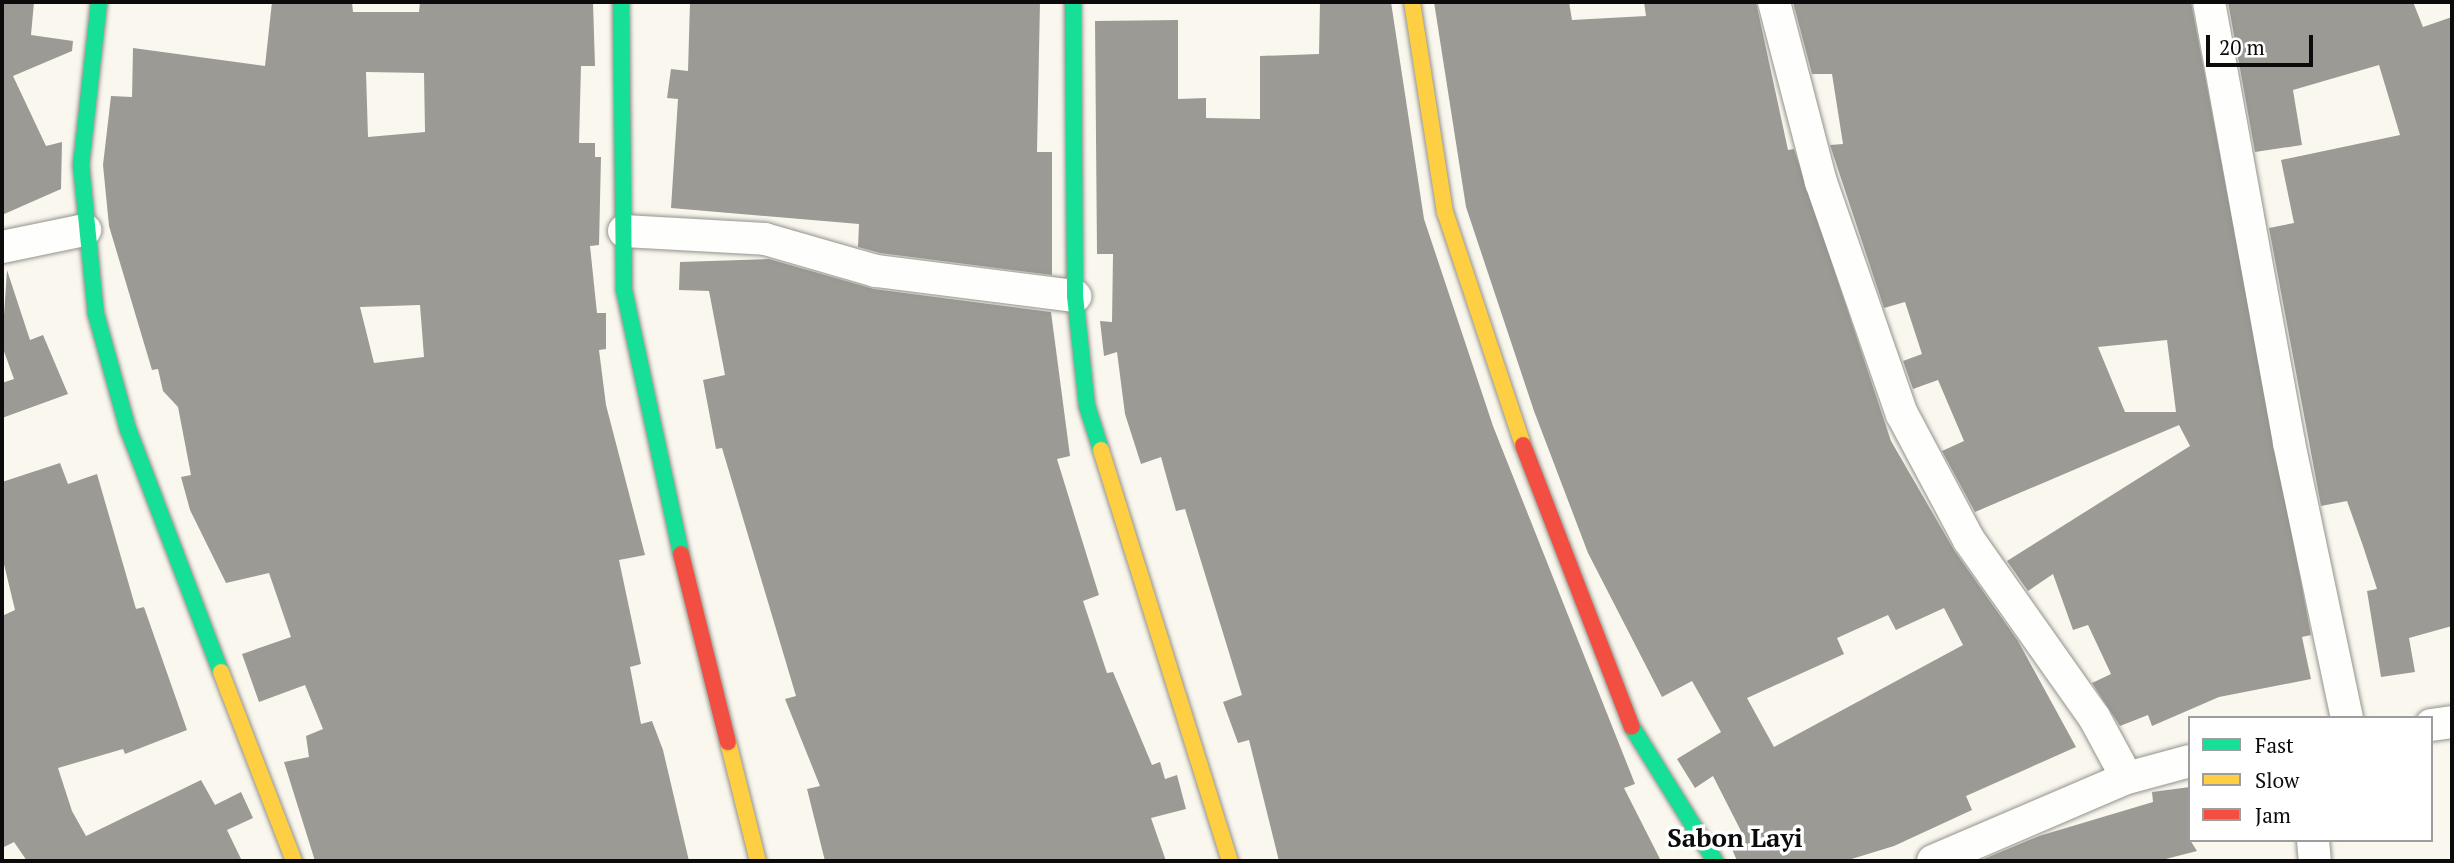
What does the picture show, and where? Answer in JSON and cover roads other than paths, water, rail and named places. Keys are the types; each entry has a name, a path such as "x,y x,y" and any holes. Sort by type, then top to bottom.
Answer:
{"street":[{"path":"99,2 81,165 85,230 96,314 128,429 294,861"},
{"path":"621,2 624,290 646,413 758,861"},
{"path":"1073,2 1075,296 1087,406 1230,861"},
{"path":"1412,2 1445,212 1513,418 1630,724 1715,861"},
{"path":"1774,2 1821,182 1902,414 1969,540 2094,717 2127,778"},
{"path":"2209,2 2289,443 2347,716"},
{"path":"2,247 85,230"},
{"path":"624,231 765,239 876,271 1075,296"},
{"path":"2433,725 2452,722"},
{"path":"1933,861 2127,778 2188,762"},
{"path":"2313,842 2315,861"}],"district":[{"name":"Sabon Layi","path":"1735,838"}]}
